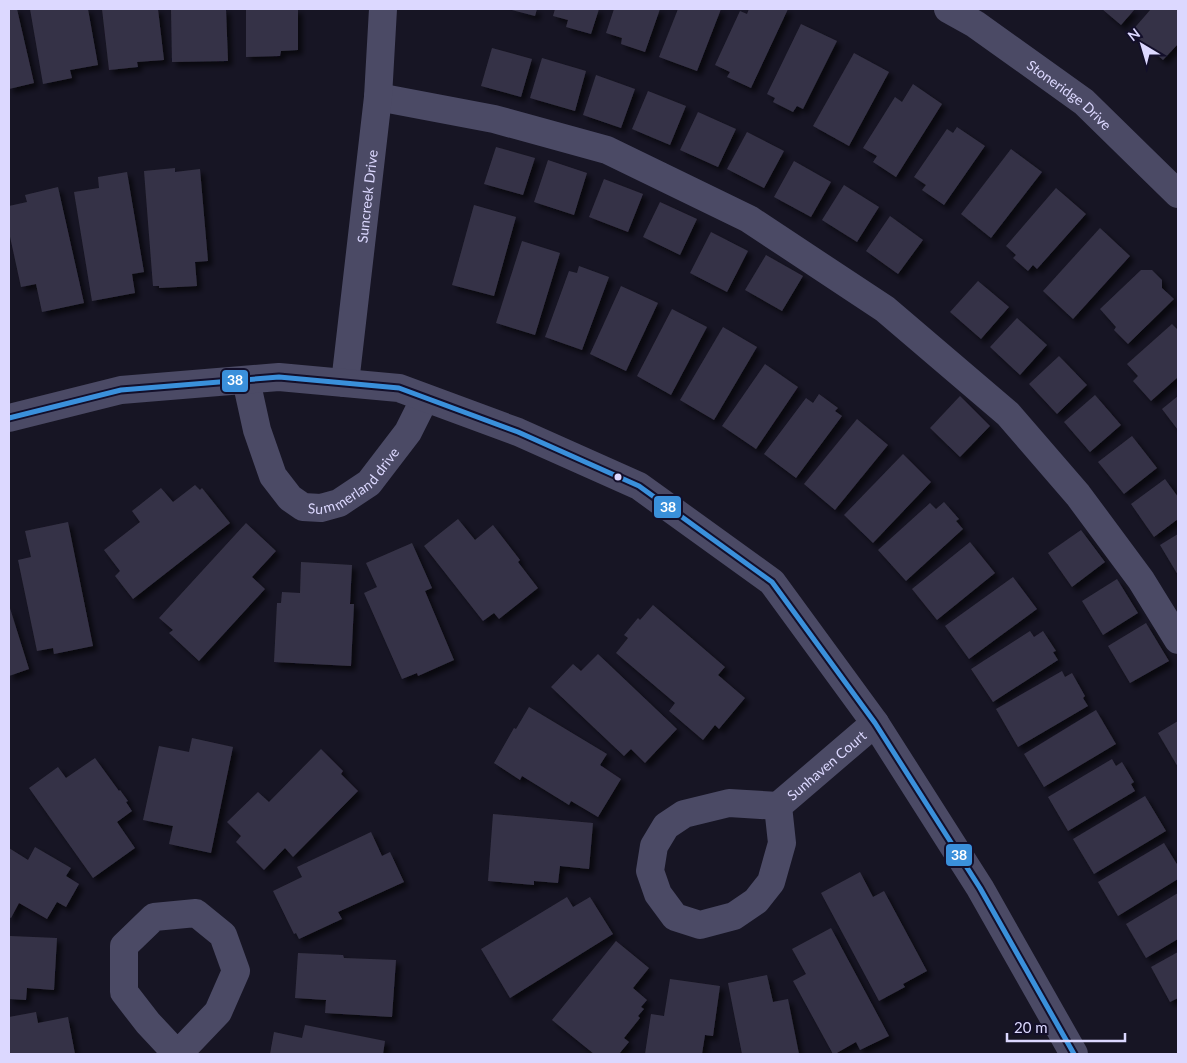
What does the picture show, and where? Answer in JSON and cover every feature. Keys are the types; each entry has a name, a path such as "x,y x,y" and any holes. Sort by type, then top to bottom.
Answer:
{"street":[{"name":"Suncreek Drive","path":"345,383 378,97 383,9"},
{"name":"Stoneridge Drive","path":"948,9 975,24 1084,102 1178,194"},
{"path":"378,97 494,119 607,150 749,219 885,309 1008,414 1078,495 1141,580 1178,640"},
{"path":"9,418 121,390 279,377 399,388 518,432 639,486 772,582 875,723 980,888 1074,1054"},
{"name":"Summerland drive","path":"246,380 257,430 273,476 290,498 303,507 321,508 339,504 369,483 408,432 425,398"},
{"name":"Sunhaven Court","path":"778,806 782,843 771,882 756,901 734,916 700,924 675,917 658,894 650,871 654,846 666,826 684,814 729,803 778,806 875,723"},
{"path":"196,913 223,935 236,971 218,1012 178,1054 148,1023 124,992 124,946 154,917 196,913"}],"building":[{"path":"9,9 17,9 34,83 9,89"},
{"path":"30,9 88,9 98,65 70,70 72,78 43,84"},
{"path":"102,9 158,9 164,60 137,62 138,67 109,70"},
{"path":"171,9 226,9 228,61 172,62"},
{"path":"246,9 298,9 298,50 281,51 280,56 246,57"},
{"path":"508,9 537,9 535,16"},
{"path":"555,9 599,9 591,34 566,27 568,20 553,16"},
{"path":"614,9 660,9 645,52 621,44 622,38 606,33"},
{"path":"678,9 721,9 697,71 659,57"},
{"path":"749,9 788,9 751,88 727,77 730,72 715,65 740,11 747,14"},
{"path":"1102,9 1135,9 1121,25"},
{"path":"1151,9 1178,9 1178,44 1163,60 1131,32"},
{"path":"801,24 837,41 803,109 797,106 793,112 773,102 775,98 767,94"},
{"path":"492,48 532,59 521,97 481,86"},
{"path":"854,53 889,72 849,146 813,126"},
{"path":"542,58 586,71 575,111 530,98"},
{"path":"596,75 635,89 621,128 583,115"},
{"path":"913,84 942,104 896,177 873,162 877,156 863,148 895,97 902,102"},
{"path":"648,91 686,106 670,145 632,129"},
{"path":"698,112 736,129 718,167 680,150"},
{"path":"957,127 985,146 944,205 922,190 926,185 914,177 947,129 953,133"},
{"path":"747,132 784,151 764,188 727,169"},
{"path":"496,147 535,158 523,195 484,184"},
{"path":"1011,149 1042,172 991,238 961,214"},
{"path":"548,160 587,173 574,215 534,202"},
{"path":"794,161 831,182 811,217 774,197"},
{"path":"175,168 175,172 200,169 208,261 195,262 197,286 159,288 159,286 153,286 144,171"},
{"path":"127,172 144,272 132,274 135,293 92,301 74,192 99,188 98,177"},
{"path":"604,179 643,194 628,232 589,217"},
{"path":"844,185 879,207 857,242 822,220"},
{"path":"58,187 84,303 42,312 36,284 21,287 9,232 9,206 27,202 25,195"},
{"path":"1056,188 1086,214 1037,269 1033,265 1028,271 1013,258 1016,255 1006,246"},
{"path":"660,202 697,219 680,255 643,237"},
{"path":"474,205 516,217 494,296 452,285"},
{"path":"890,216 923,240 898,274 866,251"},
{"path":"1100,228 1130,256 1073,319 1043,291"},
{"path":"711,232 748,251 727,292 690,273"},
{"path":"522,241 560,253 535,335 496,323"},
{"path":"766,255 803,276 782,311 745,290"},
{"path":"579,266 609,277 582,350 545,337 569,271 577,273"},
{"path":"1141,270 1152,270 1162,280 1162,288 1174,299 1128,344 1114,330 1116,327 1100,309"},
{"path":"978,281 1009,307 981,339 950,312"},
{"path":"621,286 658,303 626,371 590,354"},
{"path":"672,309 707,327 671,395 637,376"},
{"path":"1017,318 1047,345 1020,375 990,347"},
{"path":"1172,324 1178,330 1178,377 1151,401 1133,381 1138,376 1127,364"},
{"path":"723,327 757,347 714,420 680,400"},
{"path":"1059,356 1087,385 1057,414 1029,384"},
{"path":"765,364 798,387 756,449 722,426"},
{"path":"819,394 838,408 835,411 842,416 796,478 764,454 806,398 813,403"},
{"path":"1095,395 1121,425 1090,452 1064,422"},
{"path":"960,396 990,426 960,457 930,428"},
{"path":"1178,396 1178,430 1162,409"},
{"path":"857,419 888,445 835,510 804,484"},
{"path":"1132,436 1157,468 1124,494 1098,462"},
{"path":"903,454 931,482 873,543 844,515"},
{"path":"1165,479 1178,497 1178,519 1154,537 1131,504"},
{"path":"195,485 200,490 202,488 230,523 133,599 115,576 120,571 104,550 140,522 132,511 161,488 173,502"},
{"path":"944,502 959,519 956,521 963,529 906,581 878,550 930,503 936,509"},
{"path":"458,519 475,540 493,525 520,560 518,562 538,588 499,619 494,613 483,621 424,546"},
{"path":"68,522 93,646 54,654 53,648 37,651 18,560 31,557 25,531"},
{"path":"246,523 276,551 252,577 265,589 199,661 169,633 173,630 159,618"},
{"path":"1081,530 1105,562 1072,587 1048,553"},
{"path":"1178,534 1178,575 1160,545"},
{"path":"970,542 995,573 937,620 912,589"},
{"path":"412,543 432,588 425,591 454,660 418,676 417,673 402,679 364,593 377,587 366,563"},
{"path":"301,562 352,565 350,604 354,604 351,666 274,662 277,603 281,603 282,592 300,593"},
{"path":"1013,577 1037,609 969,659 945,626"},
{"path":"1117,579 1138,613 1103,635 1082,601"},
{"path":"9,605 29,669 9,676"},
{"path":"653,605 725,667 718,675 745,698 719,729 715,725 703,740 669,711 675,703 616,653 628,638 624,635 638,618 640,620"},
{"path":"1146,623 1169,661 1130,683 1108,646"},
{"path":"1030,631 1034,637 1043,631 1056,651 1053,652 1058,660 993,702 971,669"},
{"path":"598,654 677,729 645,763 631,749 624,756 551,687 573,664 581,671"},
{"path":"1062,671 1065,677 1072,673 1085,696 1083,698 1088,706 1018,747 996,709"},
{"path":"529,707 607,754 600,765 621,779 598,817 571,801 569,805 522,776 520,780 494,763 514,728 516,729"},
{"path":"1096,710 1116,744 1044,787 1024,754"},
{"path":"1178,721 1178,767 1158,733"},
{"path":"192,738 233,747 211,853 169,844 173,826 143,820 159,746 189,752"},
{"path":"321,749 343,771 341,774 358,791 293,857 285,848 264,870 236,842 241,836 227,822 258,792 269,802"},
{"path":"95,758 128,801 126,802 132,811 117,822 135,848 93,878 29,788 58,767 66,778"},
{"path":"1112,759 1116,766 1122,762 1134,782 1131,784 1135,791 1068,831 1048,797"},
{"path":"1145,796 1166,831 1094,874 1073,839"},
{"path":"493,814 593,823 589,869 560,866 558,883 534,881 534,885 488,881"},
{"path":"371,832 382,856 390,852 404,882 338,912 342,919 299,939 296,933 294,934 273,891 302,877 297,867"},
{"path":"1164,843 1178,866 1178,879 1118,916 1098,882"},
{"path":"35,847 71,868 66,876 79,884 66,907 57,902 47,919 19,903 11,918 9,917 9,848 28,860"},
{"path":"860,872 873,897 884,891 927,971 903,984 905,987 879,1001 821,893"},
{"path":"1178,893 1178,939 1146,958 1126,924"},
{"path":"567,897 573,907 590,897 613,934 510,998 481,949"},
{"path":"831,928 889,1036 860,1050 856,1042 835,1054 833,1054 793,981 806,974 792,949"},
{"path":"10,936 57,938 54,990 27,988 26,1000 9,999"},
{"path":"616,941 649,968 633,988 647,1000 641,1007 644,1009 638,1016 640,1018 624,1038 629,1042 619,1054 594,1054 552,1020"},
{"path":"1178,952 1178,998 1170,1002 1151,967"},
{"path":"298,953 343,955 344,958 396,960 392,1017 325,1013 326,1000 295,998"},
{"path":"767,975 773,1002 788,999 799,1054 742,1054 728,983"},
{"path":"670,979 720,986 713,1036 705,1035 702,1054 645,1054 651,1014 664,1016"},
{"path":"36,1012 38,1023 68,1017 75,1054 9,1054 9,1017"},
{"path":"305,1025 385,1041 383,1054 270,1054 274,1032 302,1038"}],"transit line":[{"name":"38","path":"9,418 121,390 279,377 399,388 518,432 639,486 772,582 875,723 980,888 1074,1054"}]}
